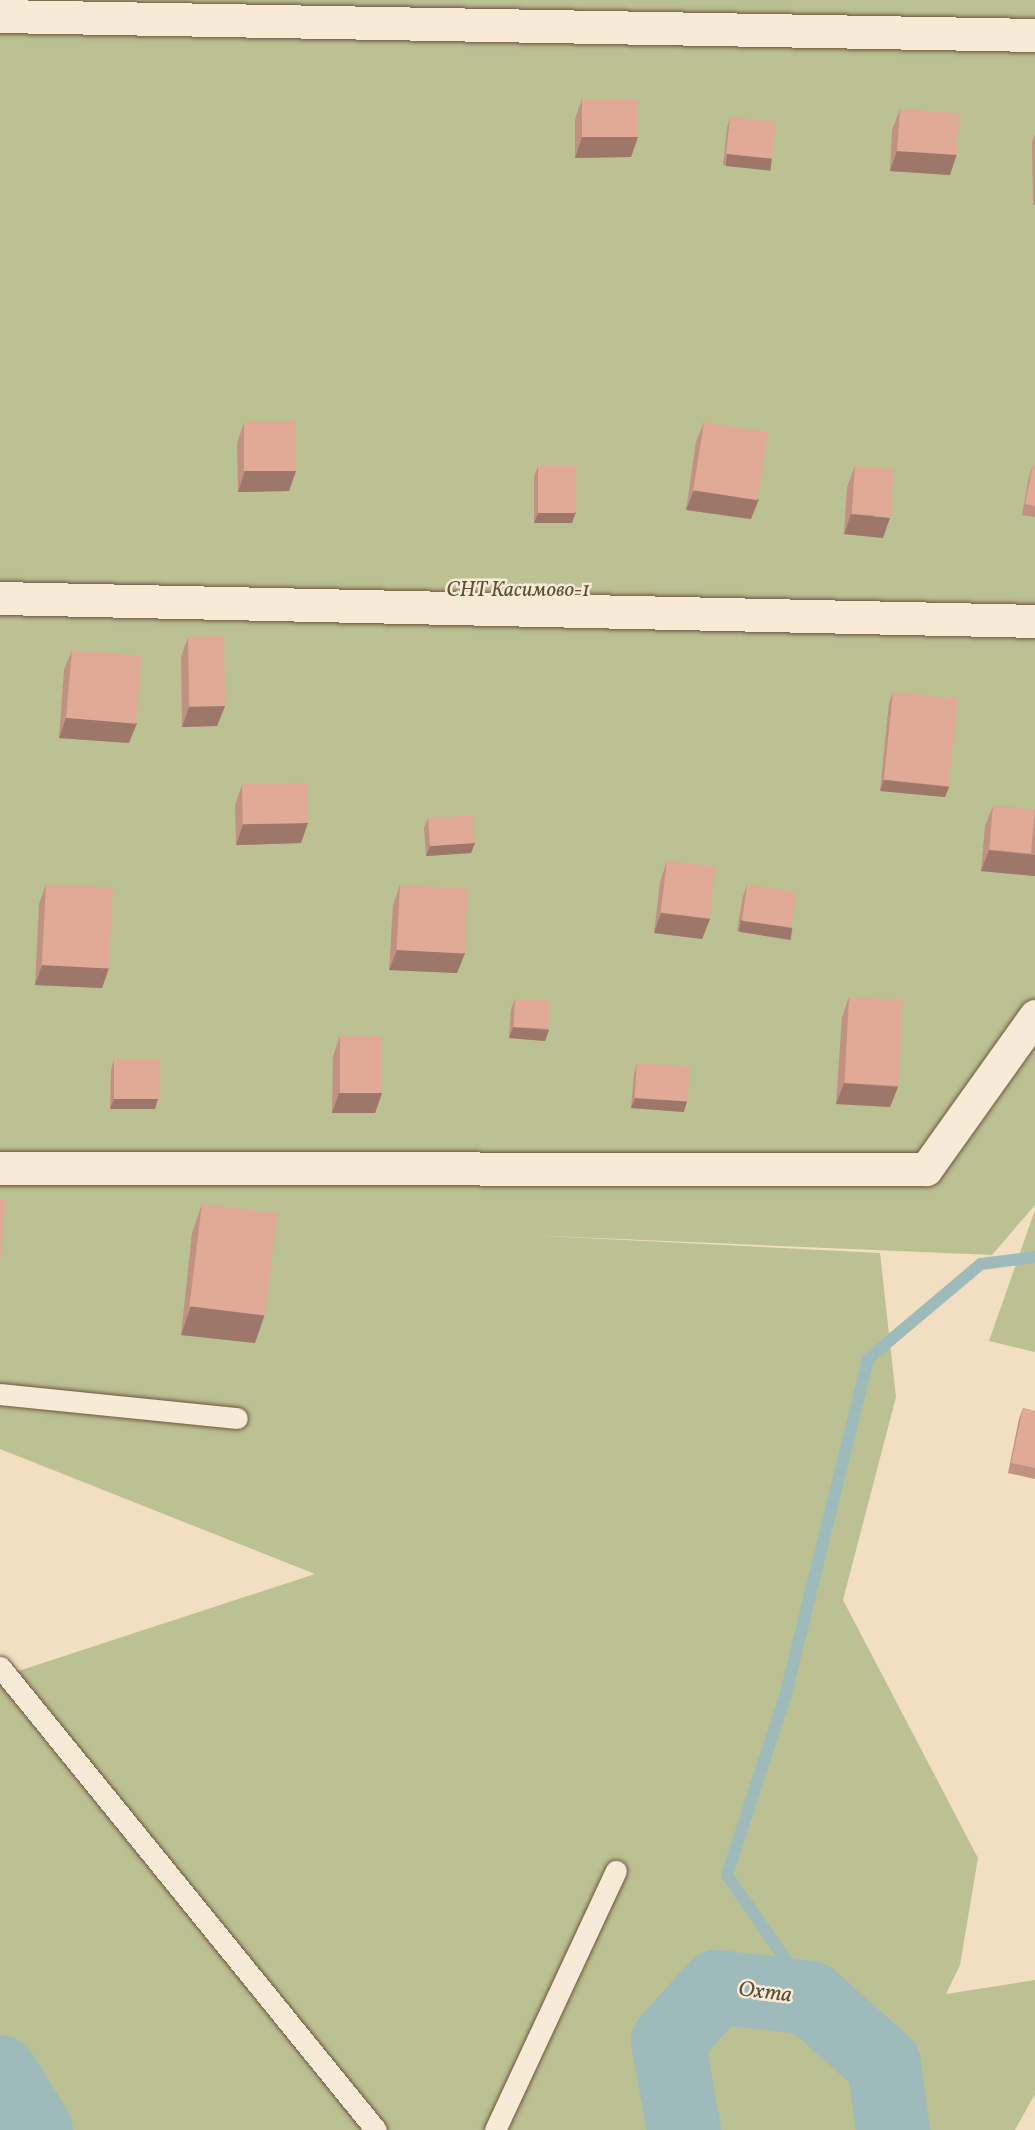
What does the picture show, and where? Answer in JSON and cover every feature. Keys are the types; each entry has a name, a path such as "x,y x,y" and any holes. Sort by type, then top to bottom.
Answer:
{"street":[{"path":"0,16 1035,35"},
{"path":"0,598 1035,621"},
{"path":"0,1168 926,1169 1035,1016"}],"lane":[{"path":"0,1394 237,1418"},
{"path":"0,1667 376,2130"},
{"path":"495,2130 616,1871"}],"green space":[{"name":"СНТ Касимово-1","path":"0,0 1035,0 1035,1205 992,1255 526,1235 880,1253 896,1397 843,1600 978,1858 960,1965 946,1994 1035,1980 1035,2094 1015,2130 0,2130 0,1677 315,1574 0,1449"},
{"path":"1035,1210 1035,1352 989,1341"}],"building":[{"path":"582,99 638,99 638,137 582,137"},
{"path":"900,109 960,113 957,155 897,151"},
{"path":"730,117 776,122 772,159 726,154"},
{"path":"244,422 296,422 296,471 244,471"},
{"path":"704,422 768,432 757,500 693,490"},
{"path":"1033,465 1035,465 1035,506 1025,504"},
{"path":"538,466 575,466 575,513 538,513"},
{"path":"855,466 894,469 891,517 852,514"},
{"path":"224,636 225,706 189,707 188,637"},
{"path":"72,650 142,656 136,724 66,718"},
{"path":"893,692 958,699 948,786 884,780"},
{"path":"307,783 308,823 243,824 242,784"},
{"path":"993,806 1035,810 1031,853 989,850"},
{"path":"473,815 475,843 430,846 428,818"},
{"path":"667,861 716,867 709,919 661,913"},
{"path":"46,884 113,888 109,968 42,965"},
{"path":"400,885 468,889 465,953 397,950"},
{"path":"747,885 797,892 792,928 742,921"},
{"path":"849,997 903,1000 898,1086 844,1083"},
{"path":"515,999 550,1001 548,1029 514,1027"},
{"path":"340,1036 382,1036 382,1093 340,1093"},
{"path":"114,1059 159,1059 159,1099 114,1099"},
{"path":"637,1063 690,1067 687,1102 635,1098"},
{"path":"0,1200 6,1200 0,1263"},
{"path":"202,1204 277,1213 265,1315 189,1306"},
{"path":"1023,1408 1035,1411 1035,1468 1011,1463"}],"waterway":[{"path":"884,2064 785,1959 727,1875 786,1693 868,1359 981,1264 1035,1257"},
{"name":"Охта","path":"684,2130 668,2041 717,1987 810,1998 884,2064 893,2130"},
{"name":"Охта","path":"0,2072 36,2130"}]}
